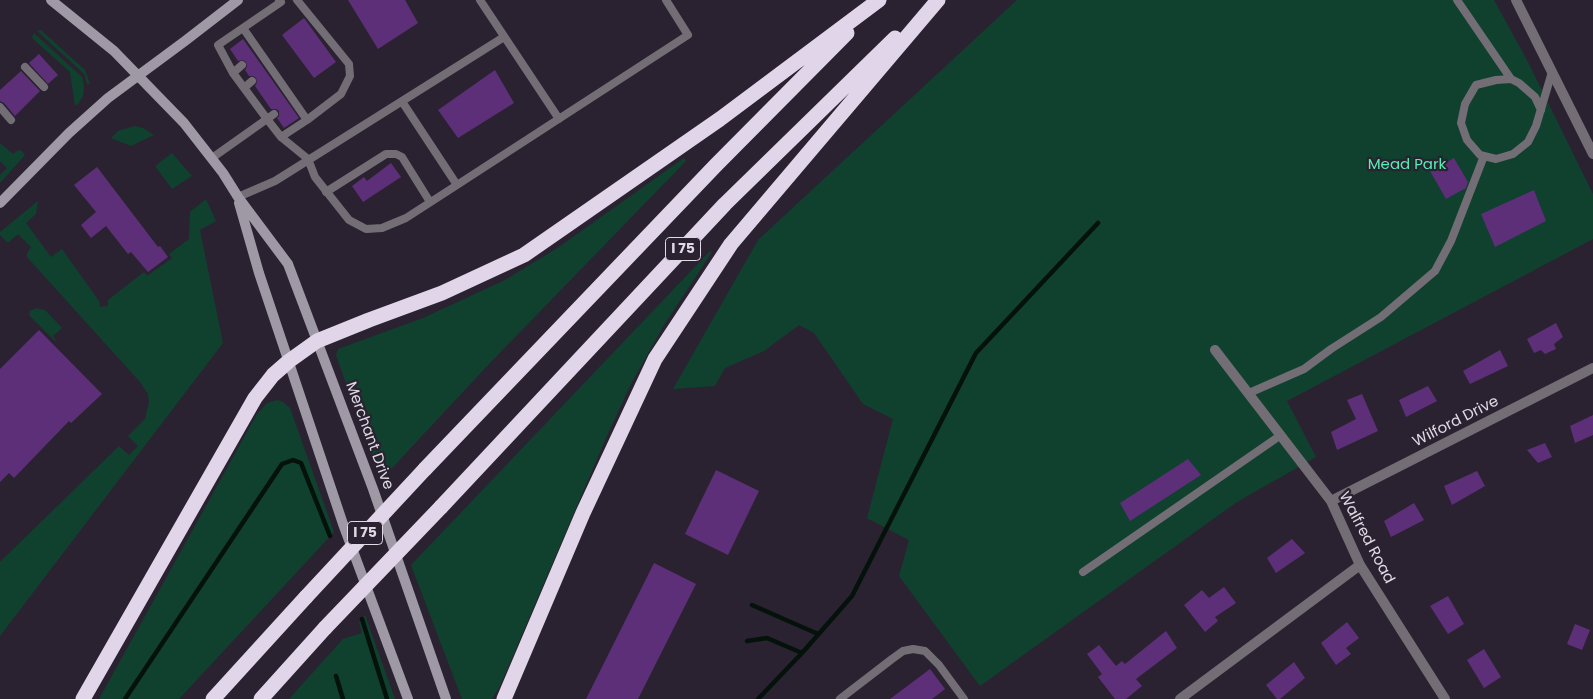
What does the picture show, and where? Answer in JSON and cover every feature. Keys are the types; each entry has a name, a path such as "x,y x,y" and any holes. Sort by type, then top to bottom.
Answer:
{"highway":[{"path":"83,699 255,398 273,375 289,361 318,341 442,293 524,255 720,119 879,0"},
{"name":"I 75","path":"213,699 425,469 716,165 879,0"},
{"name":"I 75","path":"261,699 325,628 725,204 934,0"},
{"path":"504,699 583,513 655,359 731,244 938,0"}],"main road":[{"name":"Merchant Drive","path":"52,0 114,51 184,123 212,158 238,197 288,264 404,575 446,699"},
{"path":"0,203 69,133 108,98 238,0"},
{"name":"Merchant Drive","path":"238,197 259,273 343,524 408,699"}],"street":[{"path":"1516,0 1593,154"},
{"name":"Walfred Road","path":"1215,350 1331,501 1360,565 1445,699"},
{"name":"Wilford Drive","path":"1331,501 1593,368"},
{"path":"1180,699 1360,565"}],"lane":[{"path":"280,137 307,120 341,94 350,76 349,64 297,0"},
{"path":"480,0 559,119"},
{"path":"281,1 218,45 233,73 280,137 308,159 315,177 349,220 366,229 382,228 406,218 688,35 666,0"},
{"path":"1457,0 1511,79 1519,83 1535,97 1541,110"},
{"path":"243,28 257,53 292,103 307,120"},
{"path":"238,197 275,181 504,37"},
{"path":"233,73 242,65"},
{"path":"25,68 44,87"},
{"path":"1511,79 1496,80 1476,85 1465,104 1462,123 1467,140 1480,155 1496,159 1513,154 1528,142 1536,126 1552,72"},
{"path":"244,88 252,81"},
{"path":"254,102 262,97"},
{"path":"402,102 457,185"},
{"path":"0,107 10,120"},
{"path":"212,158 274,114"},
{"path":"326,192 386,154 396,154 402,157 430,202"},
{"path":"1249,393 1304,369 1331,349 1381,318 1435,271 1452,240 1484,156"},
{"path":"1083,572 1281,435"},
{"path":"840,699 897,655 903,651 913,649 925,651 939,665 964,699"}],"green space":[{"name":"Mead Park","path":"1017,0 1494,0 1528,62 1593,194 1593,239 1287,401 1316,457 1237,502 980,686 899,576 909,540 867,518 893,419 863,404 814,333 799,325 764,351 725,368 715,386 673,389 758,240"},
{"path":"41,30 85,70 90,84 87,84 82,72 37,31"},
{"path":"34,33 82,77 84,86 83,96 75,106 70,72 33,39"},
{"path":"134,126 143,128 154,135 131,146 111,138 118,131"},
{"path":"0,143 13,154 19,150 25,155 0,183 0,175 7,168 0,161"},
{"path":"172,153 192,176 172,189 155,166"},
{"path":"684,158 686,161 489,364 380,481 336,355 338,349 423,318 505,280 559,247"},
{"path":"206,199 216,221 200,230 223,343 0,636 0,562 119,446 129,455 138,446 128,436 145,419 149,402 148,394 140,382 27,257 31,247 18,234 8,243 0,235 0,232 38,201 36,214 26,223 51,257 62,249 99,301 100,307 108,306 108,300 144,272 147,276 172,258 169,254 189,239 190,212"},
{"path":"710,251 712,252 664,325 631,384 500,686 492,699 462,699 411,565"},
{"path":"36,308 45,310 62,328 53,336 55,341 29,315 30,311"},
{"path":"278,400 290,408 334,532 179,699 99,699 257,414 267,403"},
{"path":"365,615 395,699 289,699 343,639 362,633 359,622"}],"building":[{"path":"348,0 405,0 418,23 378,49"},
{"path":"304,18 336,62 314,78 282,35"},
{"path":"243,39 299,118 284,128 277,118 279,111 271,109 255,86 256,78 249,76 245,70 246,62 243,60 238,61 230,49"},
{"path":"39,54 58,75 48,84 29,63"},
{"path":"495,70 514,103 458,138 438,110"},
{"path":"21,71 40,91 15,116 0,101 0,90"},
{"path":"1454,158 1468,182 1466,188 1446,199 1430,171"},
{"path":"391,163 401,177 363,202 352,186 364,177 367,181"},
{"path":"97,167 158,247 160,246 168,257 148,272 131,252 128,254 106,226 91,238 81,225 96,212 74,185"},
{"path":"1534,190 1546,221 1495,247 1481,214"},
{"path":"1556,323 1563,337 1554,344 1556,349 1545,354 1541,350 1534,353 1527,339"},
{"path":"39,330 102,394 71,423 69,421 14,478 9,473 0,482 0,369"},
{"path":"1500,350 1508,366 1470,384 1463,371"},
{"path":"1428,386 1437,401 1406,417 1399,400"},
{"path":"1362,394 1378,431 1337,450 1331,432 1356,419 1347,400"},
{"path":"1593,415 1593,435 1575,443 1570,426"},
{"path":"1545,443 1552,457 1538,463 1527,450"},
{"path":"1188,459 1201,475 1130,521 1120,503"},
{"path":"716,470 759,491 728,555 685,534"},
{"path":"1477,471 1485,486 1452,505 1444,486"},
{"path":"1414,503 1424,520 1391,537 1384,521"},
{"path":"1292,539 1305,553 1276,573 1267,558"},
{"path":"654,563 696,584 638,699 586,699"},
{"path":"1224,587 1236,603 1215,617 1218,621 1205,632 1184,605 1202,590 1209,598"},
{"path":"1448,596 1464,624 1448,634 1430,606"},
{"path":"1347,622 1359,638 1346,648 1351,654 1336,665 1321,643"},
{"path":"1575,624 1590,630 1582,650 1567,644"},
{"path":"1166,631 1177,648 1136,679 1142,686 1126,699 1115,699 1098,677 1102,674 1087,654 1099,645 1116,666 1122,661 1125,664"},
{"path":"1484,649 1501,677 1484,688 1467,660"},
{"path":"1294,662 1305,678 1280,699 1277,699 1266,685"},
{"path":"930,669 945,689 932,699 890,699"}],"waterway":[{"path":"758,699 852,596 976,353 1098,223"},
{"path":"125,699 282,464 293,460 301,463 330,536"},
{"path":"752,605 818,634"},
{"path":"362,619 387,699"},
{"path":"747,641 767,638 802,653"},
{"path":"336,676 343,699"}]}
